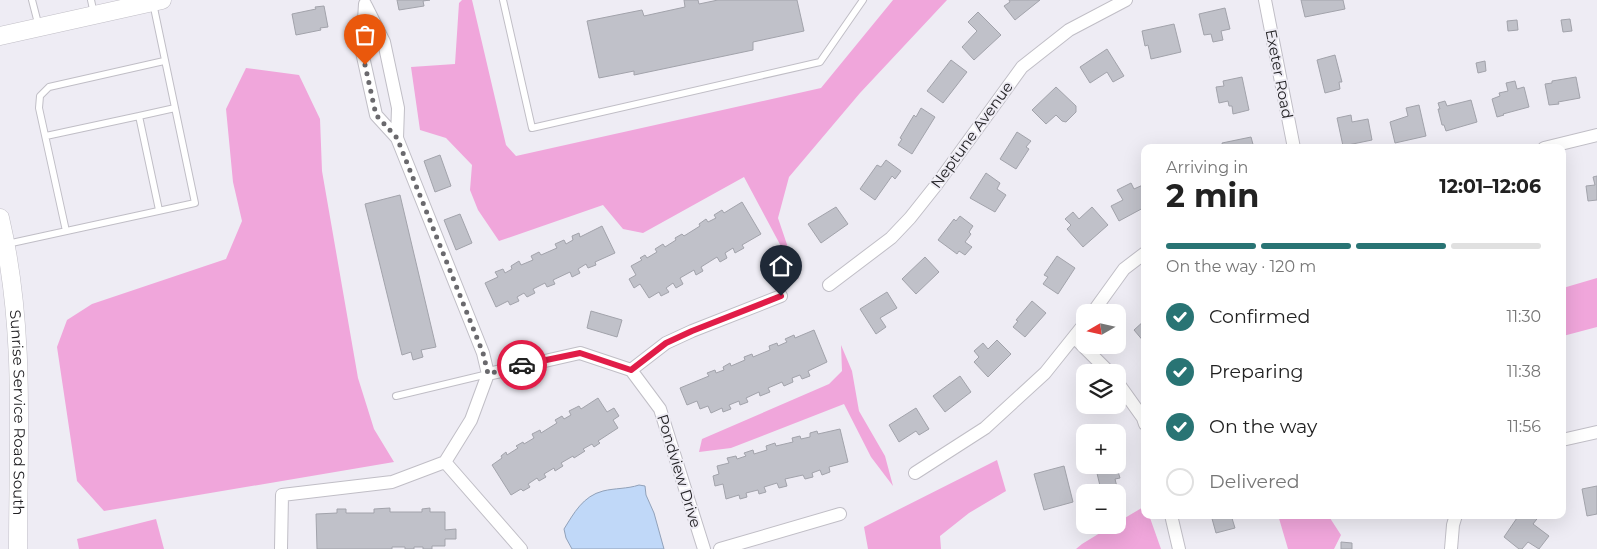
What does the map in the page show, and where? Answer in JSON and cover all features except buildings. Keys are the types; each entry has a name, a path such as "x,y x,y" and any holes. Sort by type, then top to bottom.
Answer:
{"street":[{"name":"Neptune Avenue","path":"829,285 891,238 910,218 1022,67 1069,30 1126,0"},
{"name":"Exeter Road","path":"1265,0 1293,144"},
{"path":"0,36 39,28 93,8 157,1"},
{"path":"365,2 384,42 398,108 397,138"},
{"path":"281,549 282,495 392,482 445,462 471,420 488,374 483,353 397,138 376,115 362,52 365,2"},
{"path":"368,79 391,74"},
{"path":"1560,144 1597,135"},
{"name":"Sunrise Service Road South","path":"0,218 13,288 19,364 18,549"},
{"path":"1099,304 1124,269 1141,256"},
{"path":"488,374 580,353 631,370 666,343 781,296"},
{"path":"915,473 985,428 1045,373 1076,334"},
{"path":"1074,337 1102,364"},
{"name":"Pondview Drive","path":"631,370 660,409 704,549"},
{"path":"1126,394 1141,415"},
{"path":"1566,439 1597,432"},
{"path":"445,462 521,549"},
{"path":"720,549 840,514"},
{"path":"1172,519 1179,549"},
{"path":"1451,549 1455,519"}],"lane":[{"path":"32,0 39,28"},
{"path":"504,0 532,128 820,62 863,0"},
{"path":"5,244 196,203 164,61 157,1"},
{"path":"66,231 39,108 40,96 49,86 164,61"},
{"path":"46,136 175,108"},
{"path":"139,116 159,210"},
{"path":"396,396 488,374"}],"shaded area":[{"path":"462,0 472,0 506,145 516,156 821,88 893,0 947,0 860,93 789,177 778,218 799,280 744,177 643,233 623,229 603,205 499,241 478,210 470,190 472,165 446,138 420,130 411,67 455,64 459,3"},
{"path":"246,68 299,75 320,119 322,171 358,378 374,429 394,462 104,511 77,481 57,347 67,320 92,304 226,259 242,221 233,182 226,109"},
{"path":"1597,278 1597,327 1566,335 1566,287"},
{"path":"841,345 852,371 859,411 885,456 893,486 871,457 844,404 731,448 699,452 702,439 829,384 842,371"},
{"path":"997,460 1006,491 969,513 940,536 941,549 868,549 864,527"},
{"path":"1141,508 1141,519 1150,519 1161,549 1076,549 1098,534 1126,534 1126,517"},
{"path":"156,519 164,549 79,549 77,539"},
{"path":"1279,519 1331,519 1341,535 1334,549 1288,549"}],"water":[{"path":"639,485 645,486 646,495 654,513 664,549 572,549 564,529 575,511 585,501 596,493"}],"way so far":[{"path":"365,65 376,115 397,138 483,353 488,374 522,365"}],"route":[{"path":"522,365 580,353 631,370 666,343 781,296"}]}
